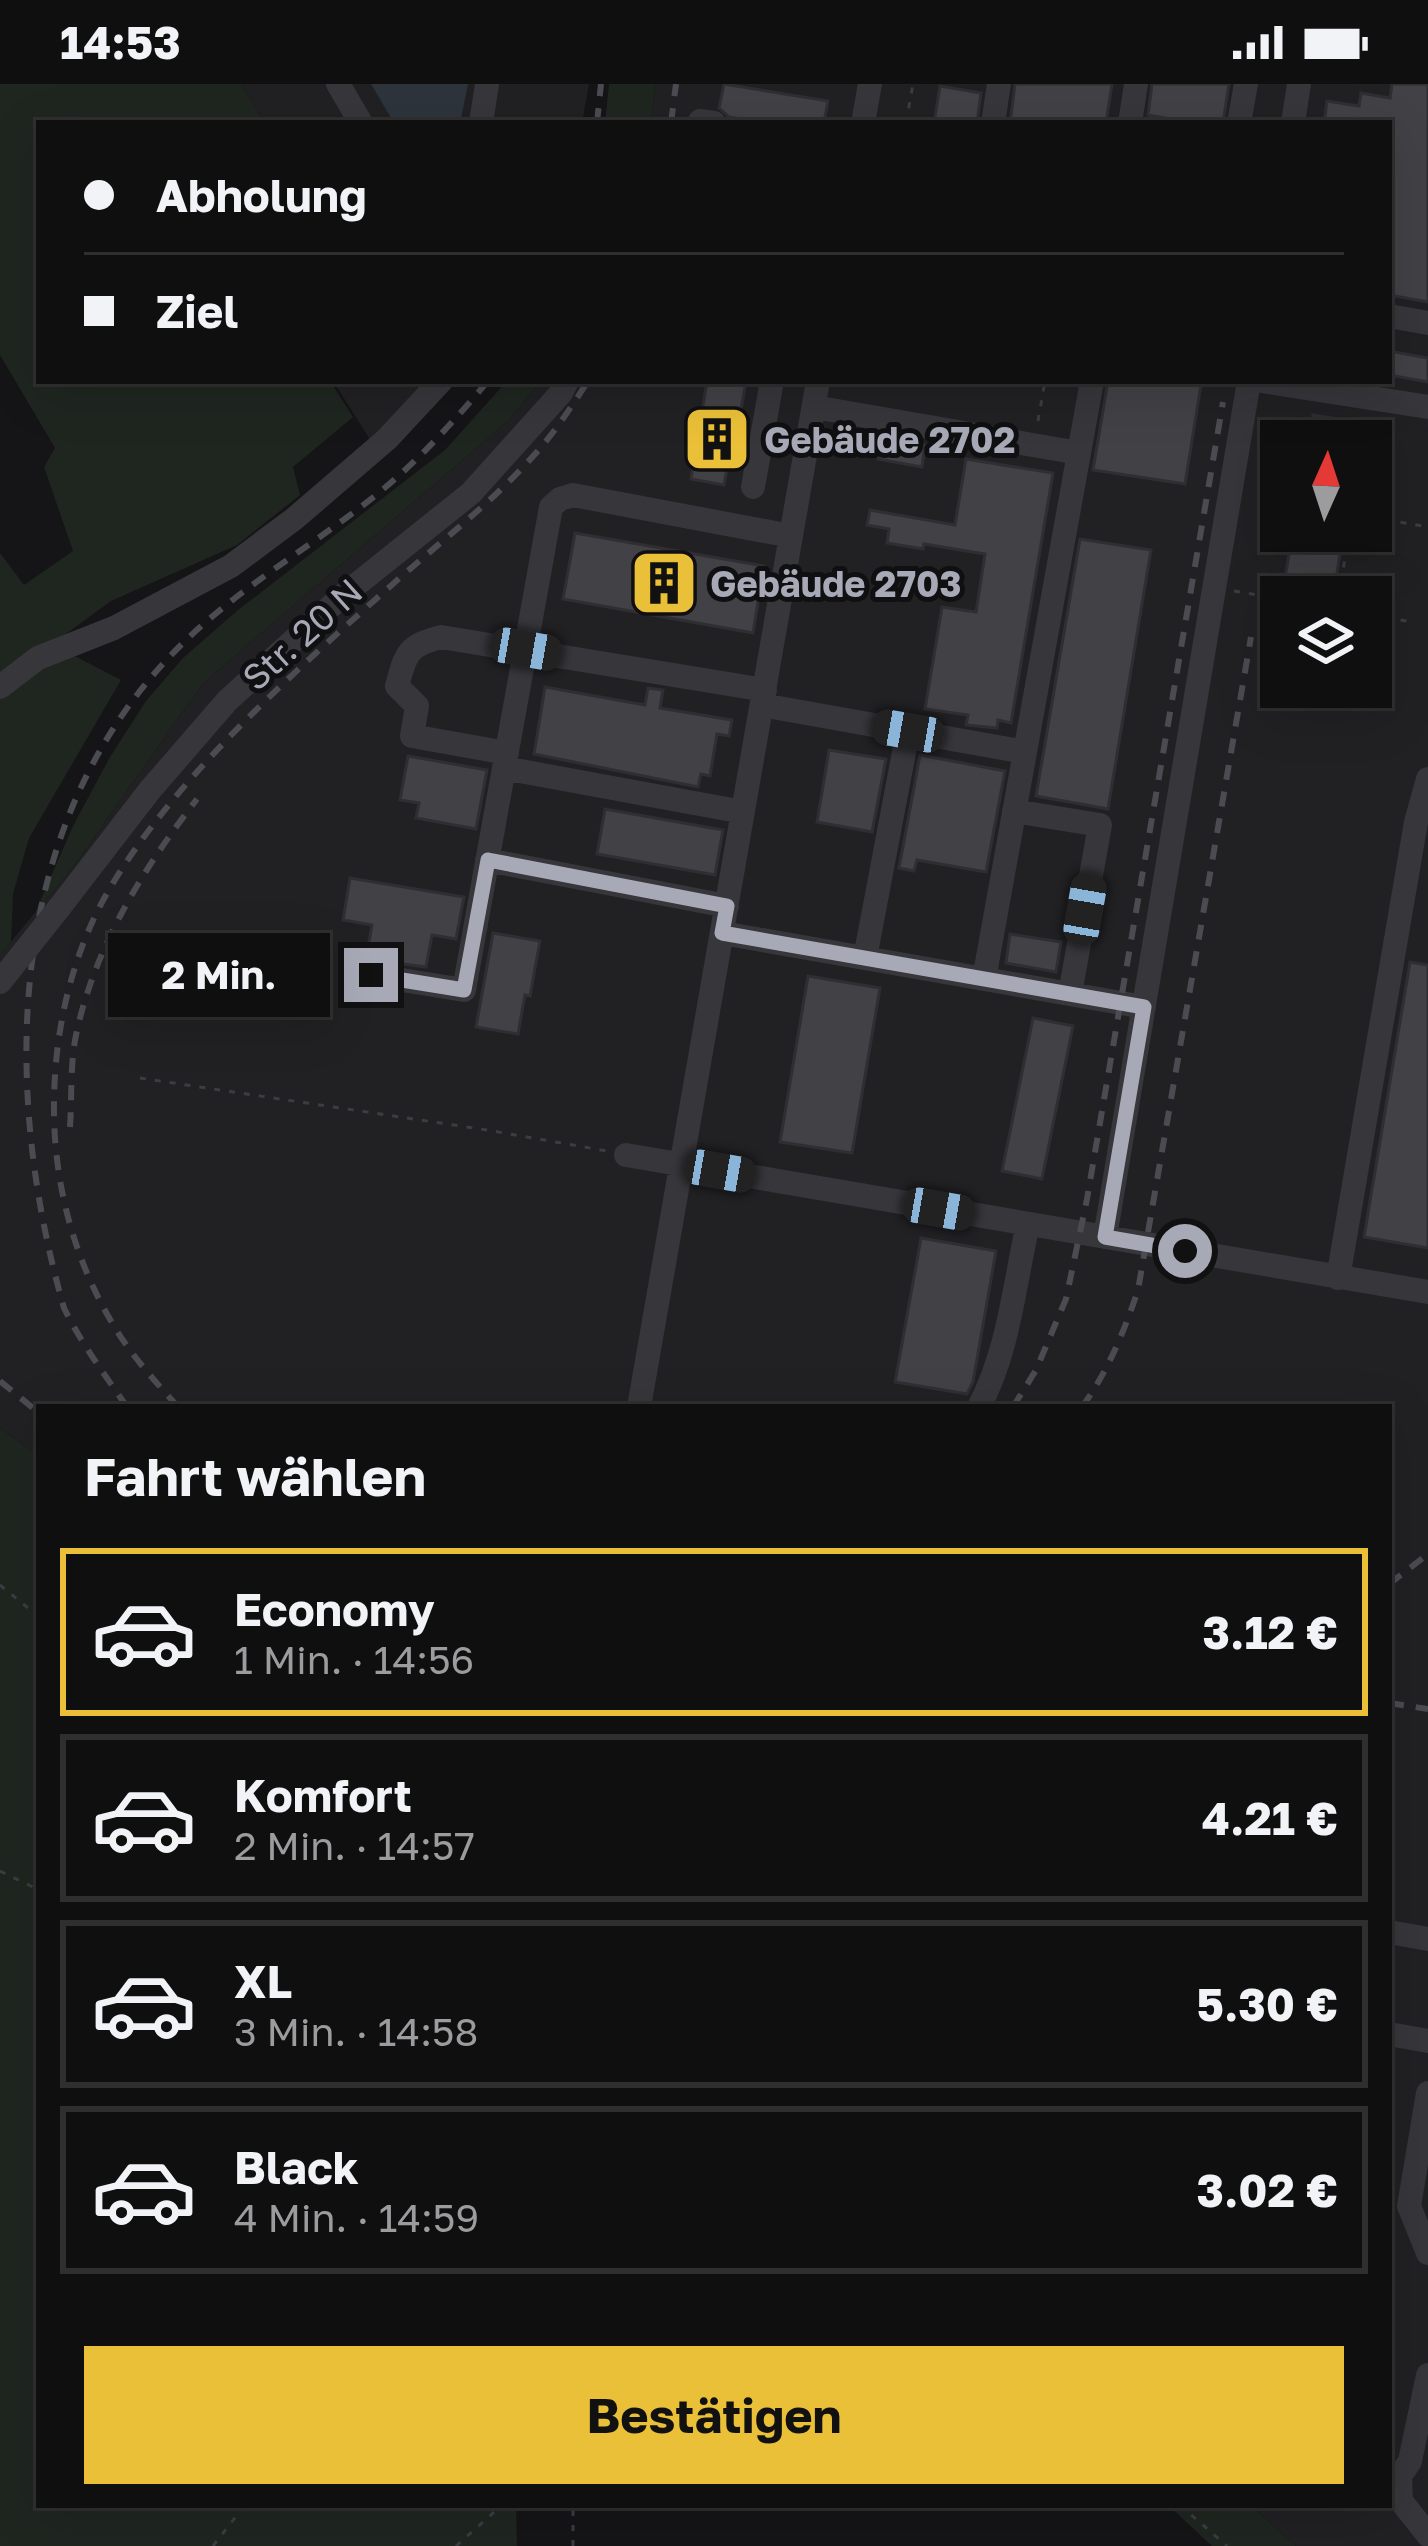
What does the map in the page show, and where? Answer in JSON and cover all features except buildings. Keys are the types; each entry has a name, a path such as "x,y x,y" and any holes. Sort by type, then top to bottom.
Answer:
{"lane":[{"path":"338,84 359,120"},
{"path":"481,120 487,84"},
{"path":"864,120 870,84"},
{"path":"993,120 999,84"},
{"path":"1130,120 1136,84"},
{"path":"1240,120 1246,84"},
{"path":"1293,120 1299,84"},
{"path":"1392,317 1428,323"},
{"path":"0,687 38,658 114,628 232,566 387,439 438,384"},
{"name":"Str. 20 N","path":"0,982 150,790 227,701 341,597 471,493 566,384"},
{"path":"753,487 771,384"},
{"path":"640,1404 818,384"},
{"path":"984,979 1091,384"},
{"path":"1105,1237 1249,384"},
{"path":"1281,384 1428,407"},
{"path":"764,422 812,419 1079,453"},
{"path":"371,975 464,990 551,507 573,495 791,536"},
{"path":"743,812 412,736 417,706 398,686 405,656 418,643 441,637 526,649 1025,752"},
{"path":"866,958 908,731"},
{"path":"1338,1277 1416,822 1428,779"},
{"path":"1014,811 1100,825 1070,994"},
{"path":"488,860 727,906"},
{"path":"722,933 1144,1007"},
{"path":"626,1155 1428,1292"},
{"path":"981,1404 1001,1357 1028,1224"},
{"path":"1392,1933 1428,1939"},
{"path":"1392,2035 1428,2041"},
{"path":"1428,2093 1424,2139 1399,2204 1428,2253"},
{"path":"1428,2375 1423,2430 1410,2461 1395,2475 1401,2501 1428,2536"}],"path":[{"path":"907,120 913,84"},
{"path":"1392,521 1428,527"},
{"path":"1215,588 1260,596"},
{"path":"1392,618 1413,622"},
{"path":"140,1078 626,1155"},
{"path":"0,1585 36,1615"},
{"path":"0,1871 36,1889"},
{"path":"214,2546 243,2508"},
{"path":"456,2546 499,2508"},
{"path":"573,2508 573,2546"},
{"path":"1183,2508 1227,2546"}],"shaded area":[{"path":"0,84 241,84 263,120 36,120 36,384 332,384 353,417 293,467 300,495 237,545 111,601 0,682 0,553 24,585 73,551 44,467 55,448 0,355"},
{"path":"241,84 589,84 583,120 263,120"},
{"path":"371,84 468,84 461,120 392,120"},
{"path":"609,84 655,84 651,120 605,120"},
{"path":"655,84 1428,84 1428,2546 1296,2546 1253,2508 1392,2508 1392,1404 36,1404 36,1454 0,1428 0,955 76,863 203,683 509,420 539,384 1392,384 1392,120 651,120"},
{"path":"335,384 425,384 371,441"},
{"path":"504,384 539,384 509,420 203,683 76,863 35,913 110,757 146,701 183,658 445,450"},
{"path":"67,652 121,680 29,838 13,894 11,942 0,955 0,693"},
{"path":"0,1428 36,1454 36,2508 516,2508 517,2546 0,2546"},
{"path":"1171,2508 1253,2508 1296,2546 1212,2546"}],"railway":[{"path":"597,120 601,84"},
{"path":"671,120 676,84"},
{"path":"125,1404 64,1308 43,1223 26,1046 32,959 50,873 79,791 122,715 180,646 227,604 395,479 485,384"},
{"path":"175,1404 134,1355 98,1297 77,1247 63,1195 55,1141 56,1057 82,947 133,852 200,769 317,653 519,472 586,384"},
{"path":"1015,1404 1036,1370 1066,1299 1087,1199 1223,402"},
{"path":"1084,1404 1115,1351 1138,1290 1251,637"},
{"path":"70,1127 74,1046 95,970 140,881 197,799"},
{"path":"0,1381 36,1411"},
{"path":"1392,1582 1428,1554"},
{"path":"1392,1703 1428,1709"}],"place":[{"name":"Gebäude 2702","path":"717,439"},
{"name":"Gebäude 2703","path":"664,583"}],"route":[{"path":"371,975 464,990 488,860 727,906 722,933 1144,1007 1105,1237 1185,1251"}]}
